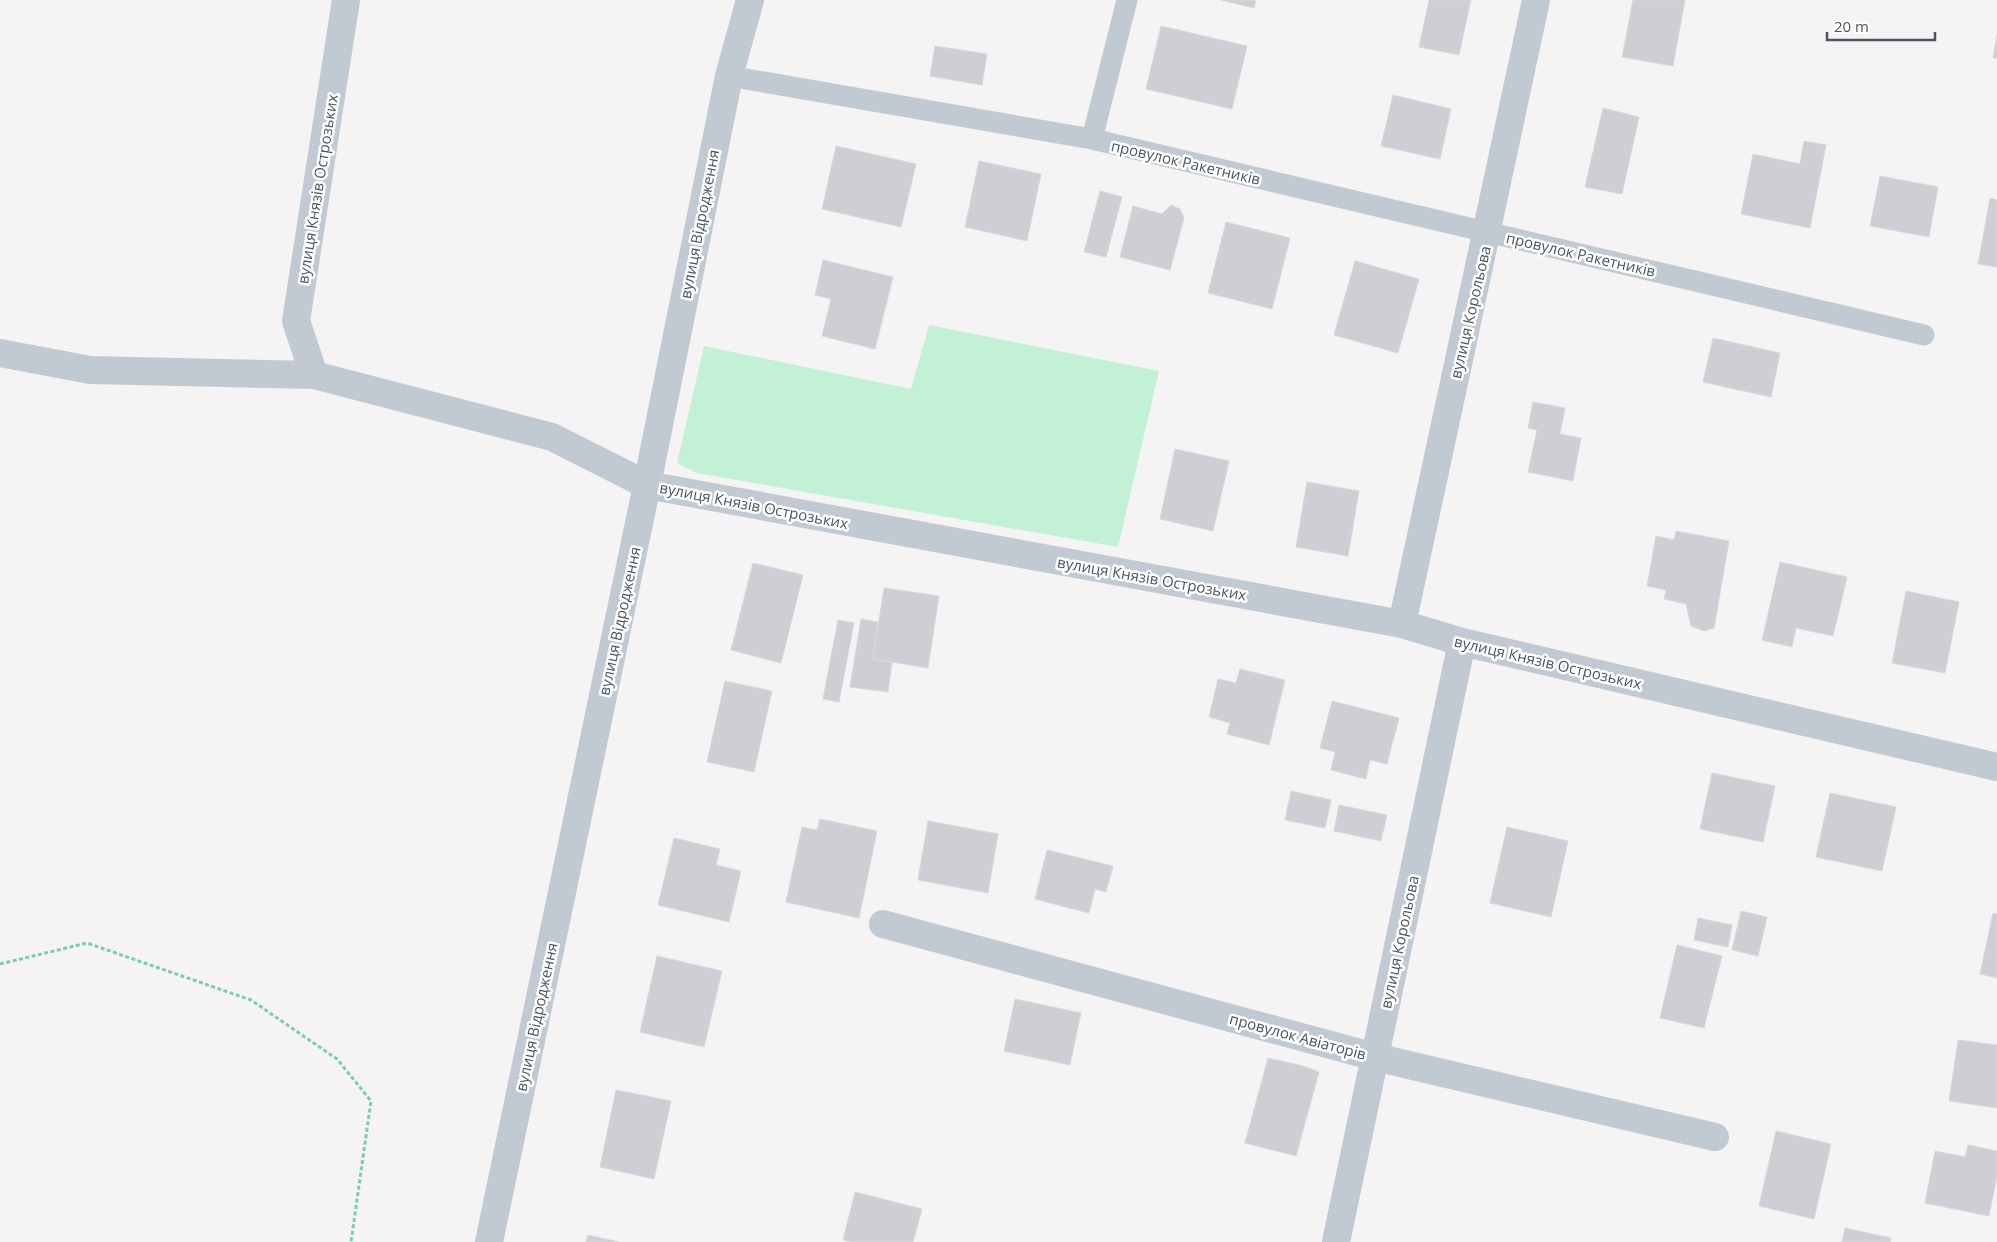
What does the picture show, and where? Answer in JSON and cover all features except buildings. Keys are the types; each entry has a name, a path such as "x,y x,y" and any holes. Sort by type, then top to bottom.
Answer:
{"street":[{"name":"вулиця Князів Острозьких","path":"314,375 296,321 346,0"},
{"name":"вулиця Відродження","path":"489,1242 647,485 729,76 750,0"},
{"name":"вулиця Корольова","path":"1402,624 1456,367 1488,232 1536,0"},
{"name":"вулиця Князів Острозьких","path":"0,353 90,370 314,375 552,437 647,485 1402,624 1462,642 1997,767"},
{"name":"вулиця Корольова","path":"1336,1242 1462,642"},
{"name":"провулок Авіаторів","path":"883,924 1375,1057 1715,1137"}],"lane":[{"name":"провулок Ракетників","path":"1092,139 1127,0"},
{"name":"провулок Ракетників","path":"729,76 1092,139 1924,335"}],"path":[{"path":"0,964 87,943 251,1000 337,1059 371,1101 351,1242"}],"green space":[{"path":"929,325 1159,371 1118,547 697,473 677,463 704,346 911,389"}]}
